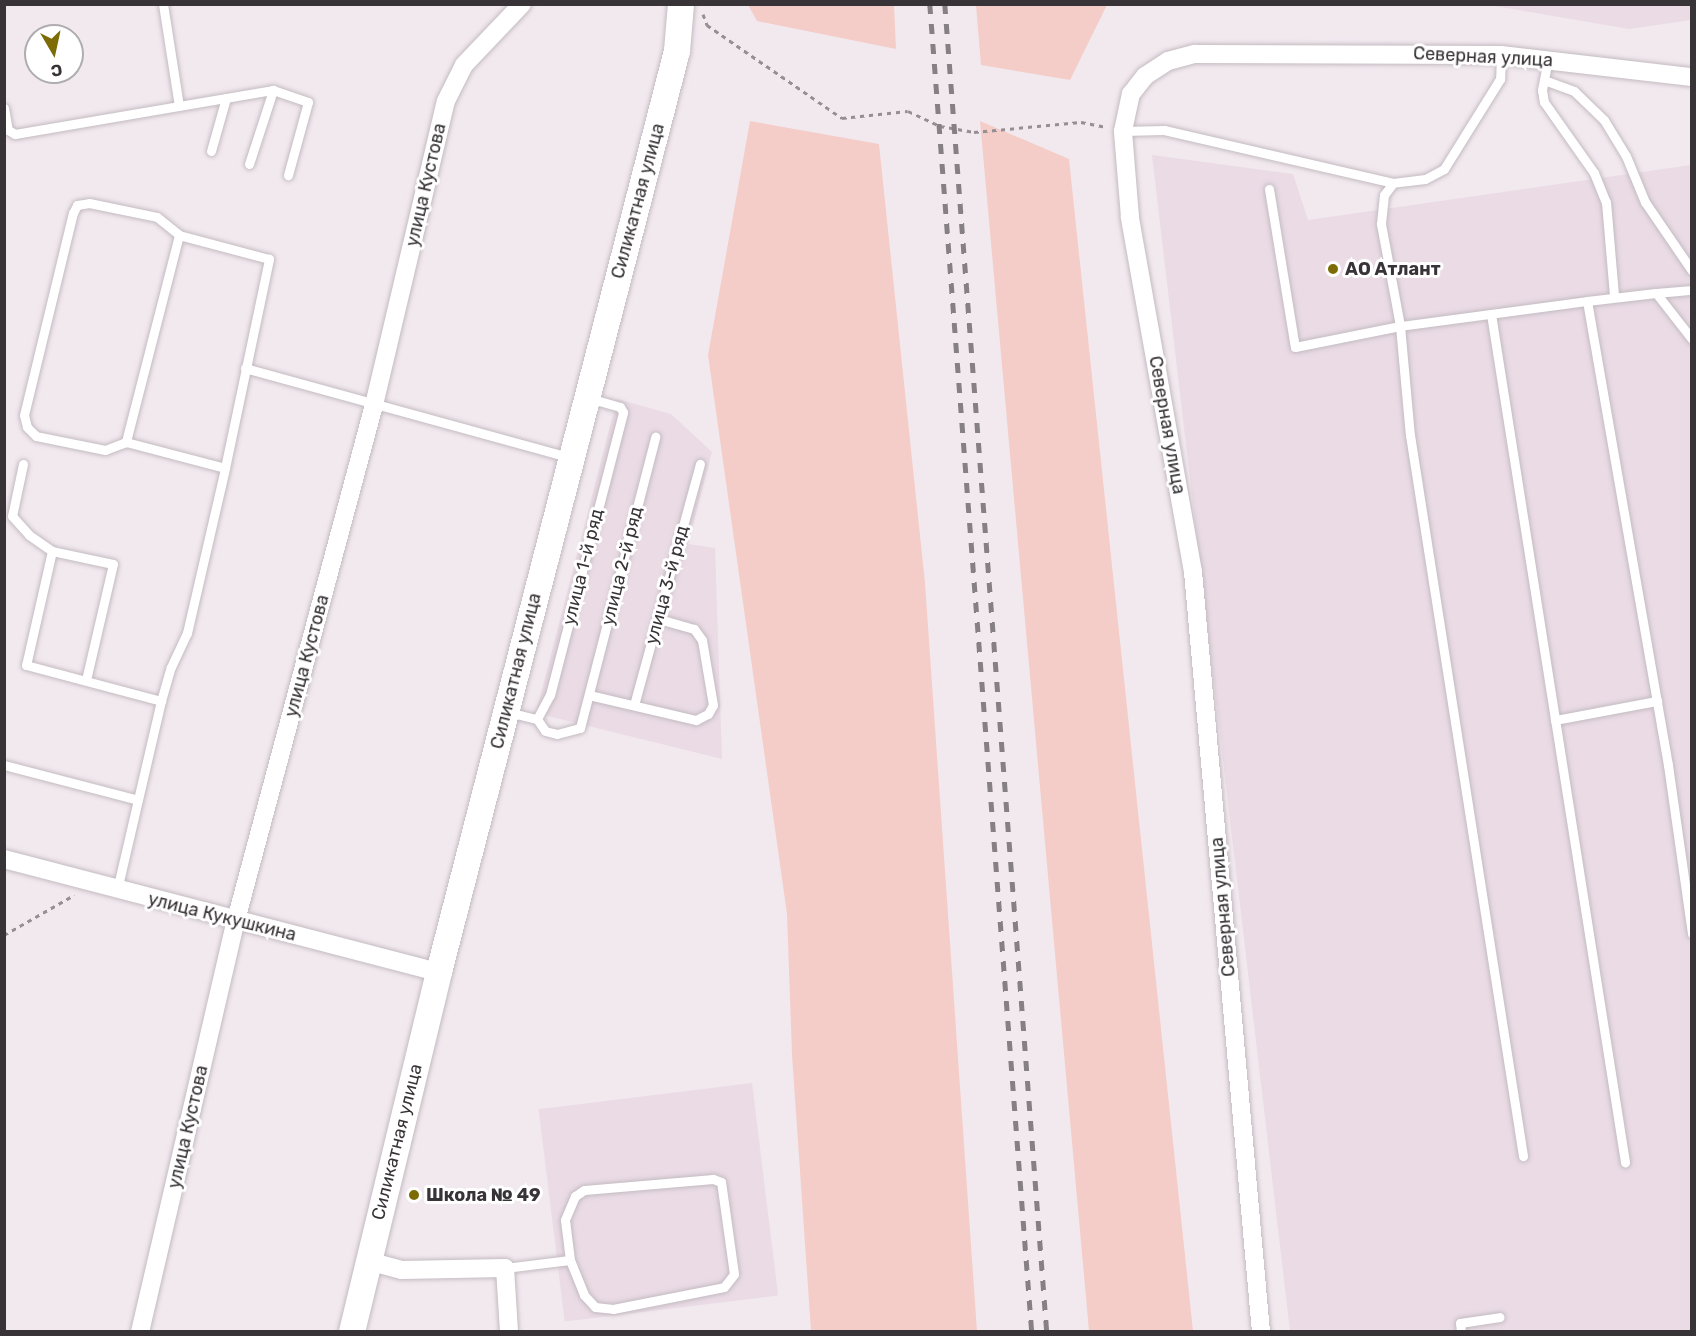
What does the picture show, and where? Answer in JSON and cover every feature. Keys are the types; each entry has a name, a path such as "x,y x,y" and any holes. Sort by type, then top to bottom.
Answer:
{"street":[{"name":"улица Кустова","path":"140,1332 236,920 374,405 446,101 464,65 522,4"},
{"name":"Силикатная улица","path":"352,1332 439,972 688,7"},
{"name":"Северная улица","path":"1262,1332 1192,572 1130,217 1123,131 1131,94 1145,76 1168,61 1195,54 1501,55 1692,77"},
{"name":"улица Кукушкина","path":"4,859 439,972"},
{"path":"368,1261 402,1270 504,1268 508,1332"}],"lane":[{"path":"163,4 179,106"},
{"path":"1123,131 1164,130 1393,183 1425,179 1444,169 1500,79 1501,55"},
{"path":"1548,59 1544,80 1544,102 1594,174 1606,202 1614,296"},
{"path":"1544,80 1574,91 1605,120 1626,156 1645,201 1692,271"},
{"path":"4,108 8,130 15,134 273,90 308,102 288,175"},
{"path":"249,164 273,90"},
{"path":"211,152 226,98"},
{"path":"1393,183 1384,195 1381,224 1400,326 1410,435 1523,1156"},
{"path":"1269,189 1295,347 1400,326 1614,296 1692,290"},
{"path":"117,890 161,701 171,667 187,633 225,468 269,259 179,235 157,217 89,203 77,205 72,213 24,416 27,427 36,436 105,450 126,442 225,468"},
{"path":"126,442 179,235"},
{"path":"1656,293 1692,339"},
{"path":"1587,301 1688,880 1692,933"},
{"path":"1491,314 1625,1162"},
{"path":"245,368 374,405 572,457"},
{"name":"улица 1-й ряд","path":"537,719 550,694 623,412 620,407 587,398"},
{"name":"улица 2-й ряд","path":"506,711 537,719 545,731 568,734 580,728 655,437"},
{"path":"22,464 12,516 29,535 52,550 113,564 86,680"},
{"name":"улица 3-й ряд","path":"634,705 700,464"},
{"path":"52,550 26,665 161,701"},
{"path":"589,695 696,720 708,714 713,705 702,640 694,629 658,619"},
{"path":"1555,720 1657,701"},
{"path":"4,765 138,800"},
{"path":"713,1179 721,1182 734,1274 724,1287 613,1309 595,1307 584,1295 570,1260 566,1220 575,1196 584,1190 713,1179"},
{"path":"504,1268 570,1260"},
{"path":"1461,1332 1460,1323 1500,1317"}],"path":[{"path":"688,7 707,25 842,118 908,111 940,126 974,132 1081,122 1123,131"},
{"path":"4,935 94,884"}],"shaded area":[{"path":"976,4 1107,5 1070,80 981,65"},
{"path":"748,5 894,5 896,49 757,21"},
{"path":"1489,5 1691,5 1691,20 1629,29"},
{"path":"750,121 879,144 925,583 977,1331 811,1331 792,1055 787,914 708,355"},
{"path":"980,121 1069,159 1193,1331 1089,1331"},
{"path":"1152,155 1293,174 1308,220 1691,165 1691,1331 1290,1331"},
{"path":"617,399 671,414 712,452 688,544 715,548 722,759 536,713"},
{"path":"752,1083 778,1295 565,1322 539,1109"}],"railway":[{"path":"930,4 1032,1332"},
{"path":"945,4 1047,1332"}],"place":[{"name":"АО Атлант","path":"1333,269"},
{"name":"Школа № 49","path":"414,1195"}]}
